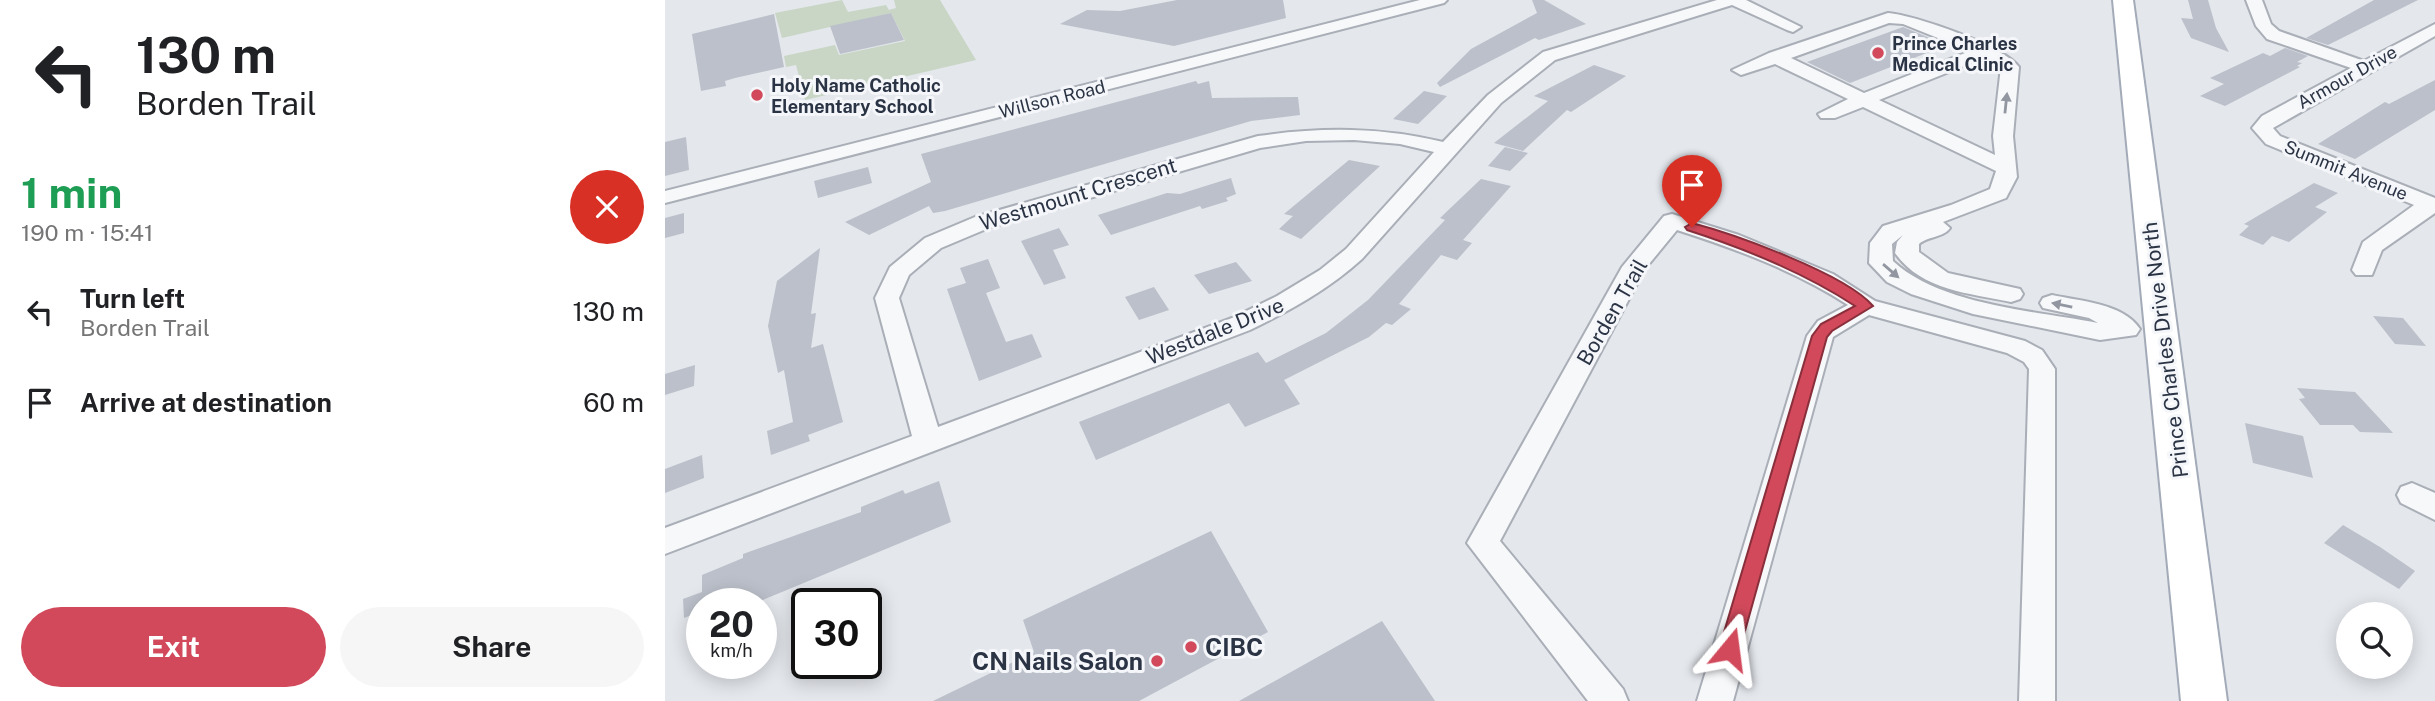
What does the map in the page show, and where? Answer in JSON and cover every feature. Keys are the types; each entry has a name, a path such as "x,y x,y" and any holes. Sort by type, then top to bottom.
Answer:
{"main road":[{"name":"Prince Charles Drive North","path":"2123,0 2144,333 2204,701"}],"street":[{"name":"Willson Road","path":"665,197 1403,4 1439,0"},
{"path":"1733,0 1793,27"},
{"name":"Westdale Drive","path":"665,541 1241,324 1288,302 1327,277 1357,252 1446,149 1523,74 1549,56 1733,0"},
{"path":"2254,0 2264,26 2273,35 2366,67"},
{"path":"1741,70 1888,18 1906,19 2005,61 2010,66 2003,136 2006,168 2004,185 1989,198 1891,231 1880,250 1881,263 1891,273 1937,283 2100,332 2144,333"},
{"name":"Armour Drive","path":"2262,128 2269,120 2435,29"},
{"path":"1828,114 1865,100 1913,73 1945,68 1986,51"},
{"path":"1776,57 2006,168"},
{"name":"Summit Avenue","path":"2262,128 2273,140 2433,205"},
{"name":"Westmount Crescent","path":"928,442 887,298 898,272 933,243 983,222 1266,140 1306,135 1354,134 1400,138 1446,149"},
{"path":"1937,283 1910,259 1907,253 1908,242 1920,233 1964,220 1989,208 1989,198"},
{"path":"2364,270 2371,247 2433,205"},
{"name":"Borden Trail","path":"1610,701 1483,543 1634,267 1672,221 1731,240 1824,279 1866,306 2016,347 2033,356 2042,369 2037,701"},
{"path":"1898,315 1937,283"},
{"path":"1715,701 1820,336 1827,327 1866,306"}],"green space":[{"path":"842,0 848,12 886,5 889,10 896,8 894,0 940,0 976,60 805,100 796,65 786,67 784,56 835,45 839,55 905,41 891,13 782,38 775,13"}],"building":[{"path":"1177,0 1283,0 1286,18 1174,46 1060,24 1087,10 1120,11"},
{"path":"1532,0 1544,0 1586,24 1539,40 1535,38 1440,87 1437,83 1471,49 1537,13"},
{"path":"2188,0 2208,0 2216,28 2229,52 2191,38 2181,18 2193,19"},
{"path":"2374,0 2418,0 2328,45 2306,38"},
{"path":"891,13 904,40 840,54 830,26"},
{"path":"774,14 784,67 735,78 725,81 726,86 701,91 692,34"},
{"name":"Prince Charles Medical Clinic","path":"1903,27 1947,45 1850,83 1807,62"},
{"path":"2285,48 2308,56 2297,62 2302,63 2297,66 2300,67 2225,106 2200,96 2224,84 2210,78 2263,53 2270,56"},
{"path":"1594,65 1626,76 1571,112 1567,110 1523,151 1494,143 1548,101 1534,96"},
{"path":"2435,80 2435,110 2355,159 2318,144 2385,102 2389,104"},
{"path":"1196,81 1198,84 1209,81 1212,98 1298,97 1300,115 1251,121 945,211 933,213 929,206 869,235 845,222 931,182 921,154"},
{"path":"1424,91 1447,96 1418,124 1393,119"},
{"path":"686,137 689,170 665,176 665,142"},
{"path":"1505,147 1528,153 1510,171 1488,166"},
{"path":"1349,160 1380,166 1301,239 1279,229 1293,216 1284,214"},
{"path":"868,167 872,183 818,198 814,181"},
{"path":"1231,178 1236,194 1226,198 1228,201 1202,209 1200,206 1111,235 1098,215 1167,193 1180,194"},
{"path":"1481,179 1511,186 1463,240 1472,243 1457,260 1441,255 1399,304 1411,309 1392,325 1386,323 1369,337 1284,380 1300,404 1245,427 1229,403 1096,460 1079,422 1258,352 1266,363 1326,333 1368,300 1445,220 1440,218"},
{"path":"2314,183 2338,193 2315,207 2327,212 2289,242 2272,236 2263,245 2239,235 2249,226 2244,224"},
{"path":"684,213 684,233 665,238 665,218"},
{"path":"1059,228 1069,245 1053,250 1066,278 1044,285 1021,241"},
{"path":"820,248 811,314 816,313 811,348 823,344 843,422 808,435 810,441 771,455 767,431 793,422 784,370 778,373 768,326 777,281"},
{"path":"988,259 1000,288 986,293 1006,342 1032,334 1042,357 979,381 947,289 966,283 960,268"},
{"path":"1236,262 1252,281 1209,294 1194,275"},
{"path":"1154,287 1169,310 1139,320 1125,297"},
{"path":"2373,316 2403,318 2426,346 2395,344"},
{"path":"695,365 694,386 665,395 665,374"},
{"path":"2297,388 2355,392 2393,433 2360,432 2353,425 2320,425 2299,399 2305,398"},
{"path":"2245,423 2303,436 2313,478 2253,463"},
{"path":"702,455 704,478 665,493 665,469"},
{"path":"939,481 951,522 777,594 777,588 702,588 702,575 743,558 743,554 861,512 861,507 903,490 905,494"},
{"path":"2343,525 2415,571 2399,589 2324,543"},
{"path":"1211,531 1268,632 1139,701 933,701 1034,652 1023,620"},
{"path":"686,598 684,618 683,599"},
{"path":"1382,621 1435,701 1239,701"}],"tunnel":[{"path":"1908,70 1919,66"}],"place":[{"name":"Prince Charles Medical Clinic","path":"1878,53"},
{"name":"Holy Name Catholic Elementary School","path":"757,95"},
{"name":"CIBC","path":"1191,647"},
{"name":"CN Nails Salon","path":"1157,661"}],"route":[{"path":"1692,227 1731,240 1824,279 1866,306 1827,327 1820,336 1730,649"}]}
